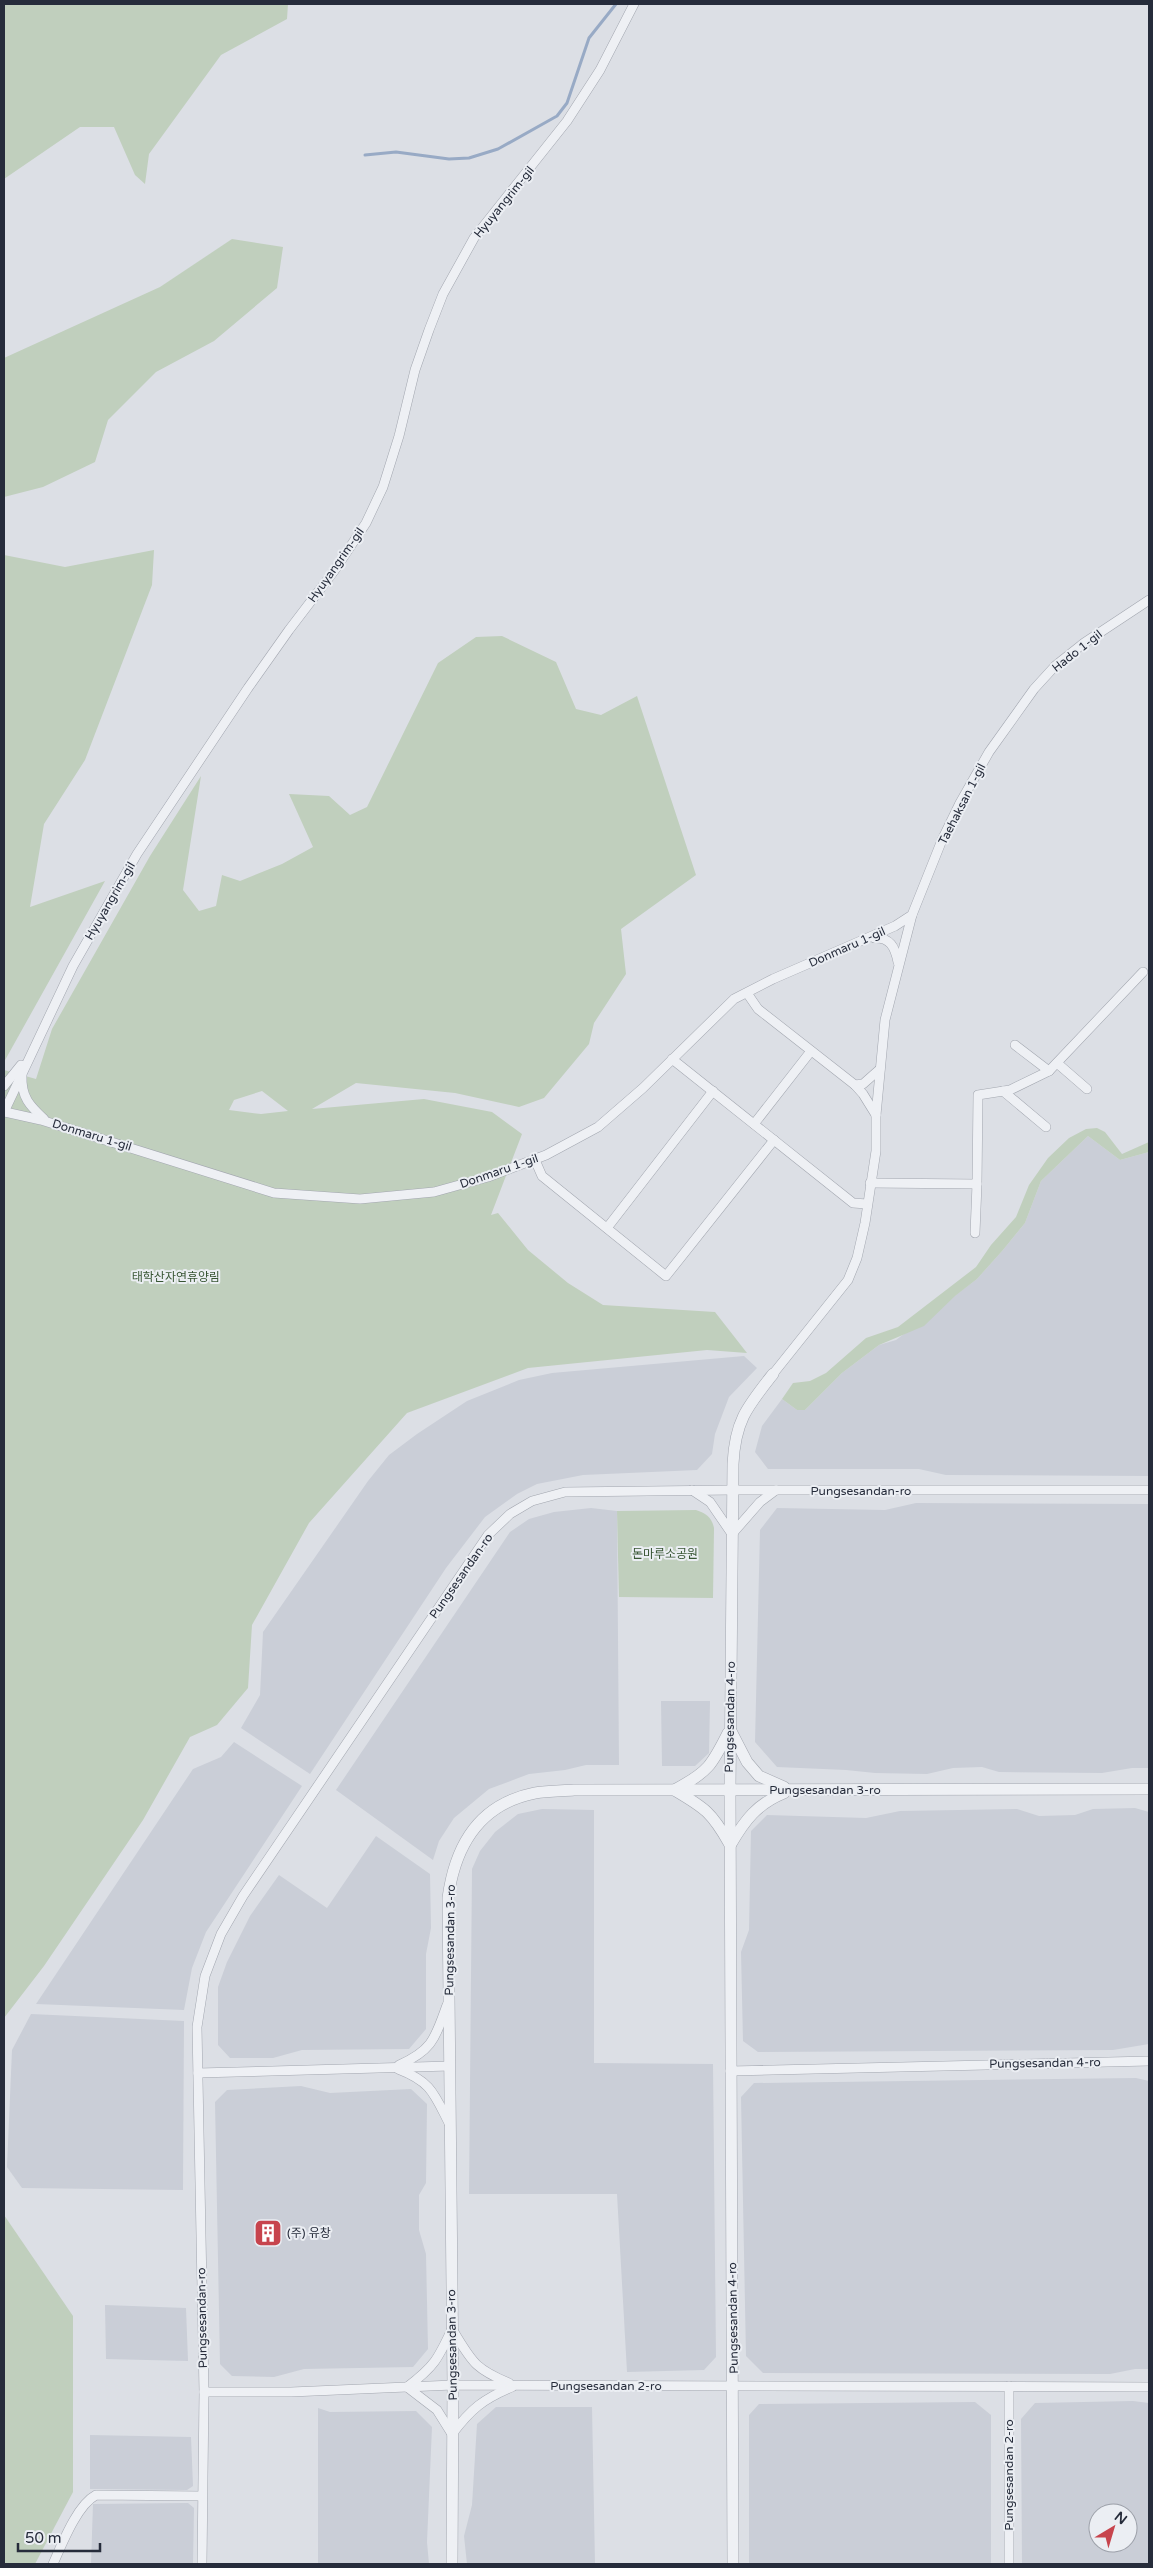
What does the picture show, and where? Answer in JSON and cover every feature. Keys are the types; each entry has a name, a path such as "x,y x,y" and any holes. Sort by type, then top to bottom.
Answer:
{"street":[{"name":"Hyuyangrim-gil","path":"4,1112 31,1051 73,966 137,854 253,680 334,571 366,523 383,487 399,436 415,370 443,294 474,238 567,121 600,70 634,4"},
{"name":"Hado 1-gil","path":"1016,714 1055,666 1084,643 1149,600"},
{"name":"Taehaksan 1-gil","path":"912,915 942,840 960,803 989,752 1016,714"},
{"path":"773,1374 848,1280 857,1258 865,1223 876,1151 876,1115 885,1020 912,915"},
{"name":"Donmaru 1-gil","path":"4,1112 46,1121 274,1194 360,1198 434,1192 488,1177 534,1160 598,1127 643,1088 734,999 866,939 912,915"},
{"path":"866,939 884,938 891,943 898,966"},
{"path":"975,1233 978,1095 1010,1090 1049,1071 1143,972"},
{"path":"747,993 758,1009 855,1085 876,1115"},
{"path":"1015,1044 1049,1071"},
{"path":"4,1086 31,1051"},
{"path":"754,1124 811,1051"},
{"path":"672,1059 853,1203 867,1204"},
{"path":"1057,1063 1087,1089"},
{"path":"23,1068 21,1090 29,1106 46,1121"},
{"path":"855,1085 863,1084 880,1069"},
{"path":"607,1228 712,1091"},
{"path":"1003,1091 1046,1127"},
{"path":"534,1160 542,1176 666,1276 774,1140"},
{"path":"870,1183 977,1184"},
{"name":"Pungsesandan 4-ro","path":"733,2564 730,2071 732,1490 734,1441 744,1410 773,1374"},
{"path":"692,1490 710,1502 732,1534 760,1502 776,1490"},
{"name":"Pungsesandan-ro","path":"202,2564 204,2392 197,2027 205,1976 222,1934 249,1888 488,1535 510,1514 532,1501 564,1492 692,1490 1149,1490"},
{"path":"674,1790 698,1778 713,1764 730,1729"},
{"path":"730,1729 747,1762 758,1776 790,1790"},
{"name":"Pungsesandan 3-ro","path":"452,2564 453,2384 448,1898 452,1874 459,1851 469,1834 488,1814 509,1801 534,1793 574,1790 1149,1789"},
{"path":"674,1790 710,1813 716,1819 730,1846 754,1810 768,1799 790,1790"},
{"path":"393,2067 426,2050 436,2035 449,2000"},
{"name":"Pungsesandan 4-ro","path":"730,2071 1149,2061"},
{"path":"198,2073 450,2066"},
{"path":"393,2067 417,2076 427,2084 450,2126"},
{"path":"452,2329 471,2360 483,2372 514,2386"},
{"path":"452,2329 438,2360 427,2372 407,2387 437,2410 452,2434 474,2408 488,2397 514,2386"},
{"name":"Pungsesandan 2-ro","path":"204,2392 291,2392 453,2384 733,2387 1149,2387"},
{"name":"Pungsesandan 2-ro","path":"1008,2564 1009,2386"},
{"path":"53,2564 64,2539 87,2500 96,2495 202,2496"}],"shaded area":[{"path":"1088,1136 1120,1160 1149,1152 1149,1476 946,1475 919,1469 768,1469 755,1452 762,1426 782,1399 797,1410 805,1410 842,1373 879,1345 896,1340 977,1279 1025,1223 1041,1181"},
{"path":"744,1356 757,1368 729,1397 715,1434 712,1454 697,1470 583,1475 537,1484 517,1494 485,1517 446,1568 310,1774 241,1728 260,1695 263,1632 368,1481 389,1455 417,1434 467,1401 519,1380 552,1373"},
{"path":"916,1503 1149,1504 1149,1768 1132,1768 1102,1773 999,1772 982,1767 953,1768 927,1774 777,1767 755,1742 760,1530 777,1508 885,1510"},
{"path":"591,1508 617,1511 619,1765 586,1765 565,1770 529,1774 489,1789 454,1818 439,1841 433,1860 336,1790 510,1532 529,1519 554,1512"},
{"path":"661,1701 710,1701 709,1753 695,1766 662,1766"},
{"path":"234,1742 302,1786 206,1932 192,1968 184,2010 36,2004 193,1769 221,1757"},
{"path":"1135,1808 1149,1812 1149,2044 1113,2050 758,2052 743,2041 741,1952 749,1930 751,1831 767,1815 866,1818 900,1811 1017,1809 1039,1816 1075,1815 1093,1809"},
{"path":"542,1809 594,1810 594,2063 713,2064 716,2357 704,2370 627,2372 617,2194 469,2194 472,1869 480,1851 495,1832 518,1814"},
{"path":"376,1836 430,1874 431,1928 426,1954 426,2029 409,2049 302,2050 273,2058 230,2058 218,2045 218,1987 227,1962 250,1916 279,1875 327,1908"},
{"path":"31,2014 184,2021 183,2190 22,2188 7,2167 12,2050"},
{"path":"1136,2078 1149,2081 1149,2369 1135,2369 1110,2374 763,2373 746,2356 741,2097 754,2083"},
{"path":"301,2086 330,2093 411,2089 427,2104 426,2183 419,2195 419,2230 426,2254 428,2349 413,2367 304,2369 274,2377 232,2376 220,2364 215,2102 227,2090"},
{"path":"105,2305 186,2308 188,2361 106,2359"},
{"path":"1133,2401 1149,2403 1149,2564 1022,2564 1021,2419 1035,2403"},
{"path":"975,2402 991,2415 991,2564 749,2564 749,2415 759,2404"},
{"path":"496,2407 592,2407 595,2564 467,2564 464,2536 472,2505 477,2424"},
{"path":"318,2408 330,2412 416,2411 432,2427 427,2542 429,2564 318,2564"},
{"path":"90,2435 191,2437 193,2486 187,2490 90,2489"},
{"path":"188,2503 194,2508 193,2564 91,2564 93,2504"}],"green space":[{"path":"4,4 288,4 287,19 221,55 149,154 145,184 135,175 114,127 80,127 4,179"},
{"path":"232,239 283,247 277,288 214,341 156,372 108,420 95,462 43,487 4,497 4,358 160,287"},
{"path":"154,550 152,585 85,760 44,824 30,907 105,881 4,1062 4,555 65,567"},
{"name":"태학산자연휴양림","path":"502,636 556,662 576,709 601,715 637,696 696,875 621,929 626,974 594,1023 589,1044 544,1098 519,1107 455,1093 356,1083 312,1109 424,1099 492,1112 522,1134 491,1215 498,1213 528,1250 568,1283 603,1305 715,1312 747,1353 707,1350 528,1368 407,1413 309,1523 252,1625 248,1688 217,1725 190,1737 143,1820 44,1966 4,2018 4,1070 36,1079 52,1029 150,856 201,776 183,890 199,911 216,906 222,875 240,881 282,864 313,847 289,794 329,796 350,815 367,807 438,663 476,637","holes":["262,1091 288,1111 261,1114 229,1110 234,1100"]},
{"path":"1097,1128 1105,1132 1122,1154 1149,1142 1149,1152 1120,1160 1088,1136 1041,1181 1025,1223 1003,1250 977,1279 955,1296 924,1326 879,1345 842,1373 805,1410 797,1410 782,1399 793,1383 810,1381 826,1373 866,1338 898,1327 976,1267 991,1245 1016,1217 1029,1185 1048,1158 1069,1138 1086,1129"},
{"name":"돈마루소공원","path":"696,1510 708,1516 714,1528 713,1598 619,1597 617,1511"},
{"path":"4,2215 73,2316 73,2492 35,2564 4,2564"}],"waterway":[{"path":"365,155 396,152 449,159 469,158 498,149 557,116 567,103 589,38 616,4"}],"place":[{"name":"(주) 유창","path":"268,2233"}]}
